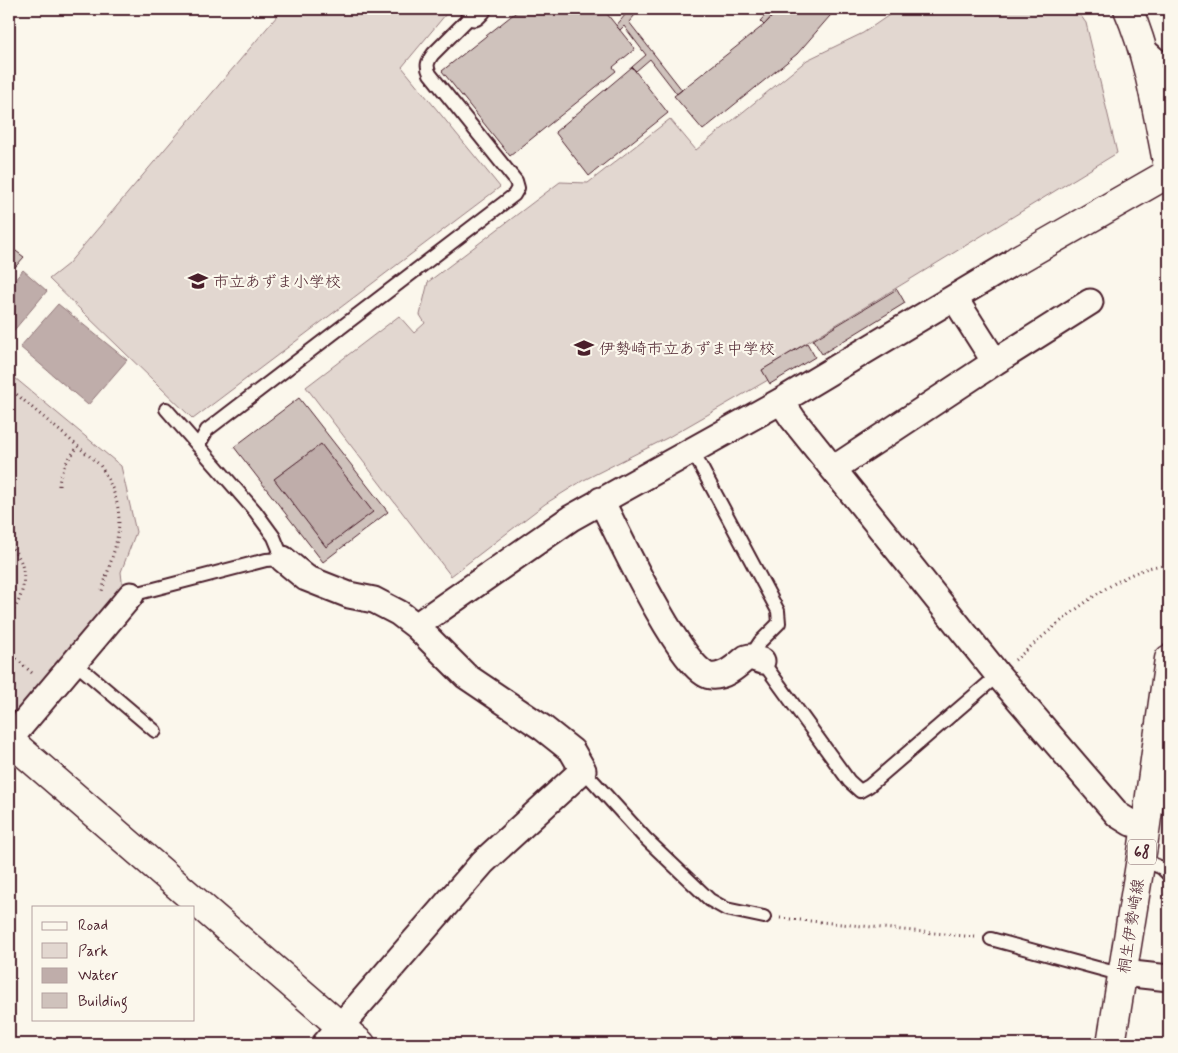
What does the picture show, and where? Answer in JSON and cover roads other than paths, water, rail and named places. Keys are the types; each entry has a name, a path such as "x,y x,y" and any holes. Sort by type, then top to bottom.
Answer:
{"street":[{"path":"416,626 571,518 781,401 1169,172 1139,38 1128,9"},
{"path":"954,299 995,362"},
{"path":"833,469 1090,302"},
{"path":"781,401 793,419 998,675 1118,815 1131,823 1146,826"},
{"path":"601,500 655,605 674,637 696,667 703,674 718,676 756,659"},
{"path":"284,559 306,578 349,595 374,600 399,613 416,626 466,676 543,728 572,751 583,770 483,862 333,1035"},
{"path":"131,595 9,740 191,906"},
{"name":"桐生伊勢崎線","path":"1111,1044 1146,826 1169,660"},
{"path":"195,909 333,1035 361,1044"},
{"path":"1123,973 1169,978"}],"lane":[{"path":"198,446 207,430 514,195 518,188 516,181 430,74 427,67 433,54 474,10"},
{"path":"1139,38 1169,64"},
{"path":"131,595 266,560 284,559 274,537 255,511 166,409"},
{"path":"692,450 778,610 779,623 760,642 756,659 849,781 860,792 998,675"},
{"path":"75,663 155,731"},
{"path":"583,770 645,838 710,900 726,909 764,917"},
{"path":"1141,859 1154,863 1169,875"},
{"path":"991,939 1108,971 1123,973"}],"water":[{"path":"23,270 47,291 10,335 9,287"},
{"path":"58,304 127,360 88,405 20,347"},
{"path":"321,444 373,512 326,547 274,479"}],"place":[{"name":"市立あずま小学校","path":"198,281"},
{"name":"伊勢崎市立あずま中学校","path":"584,348"}]}
